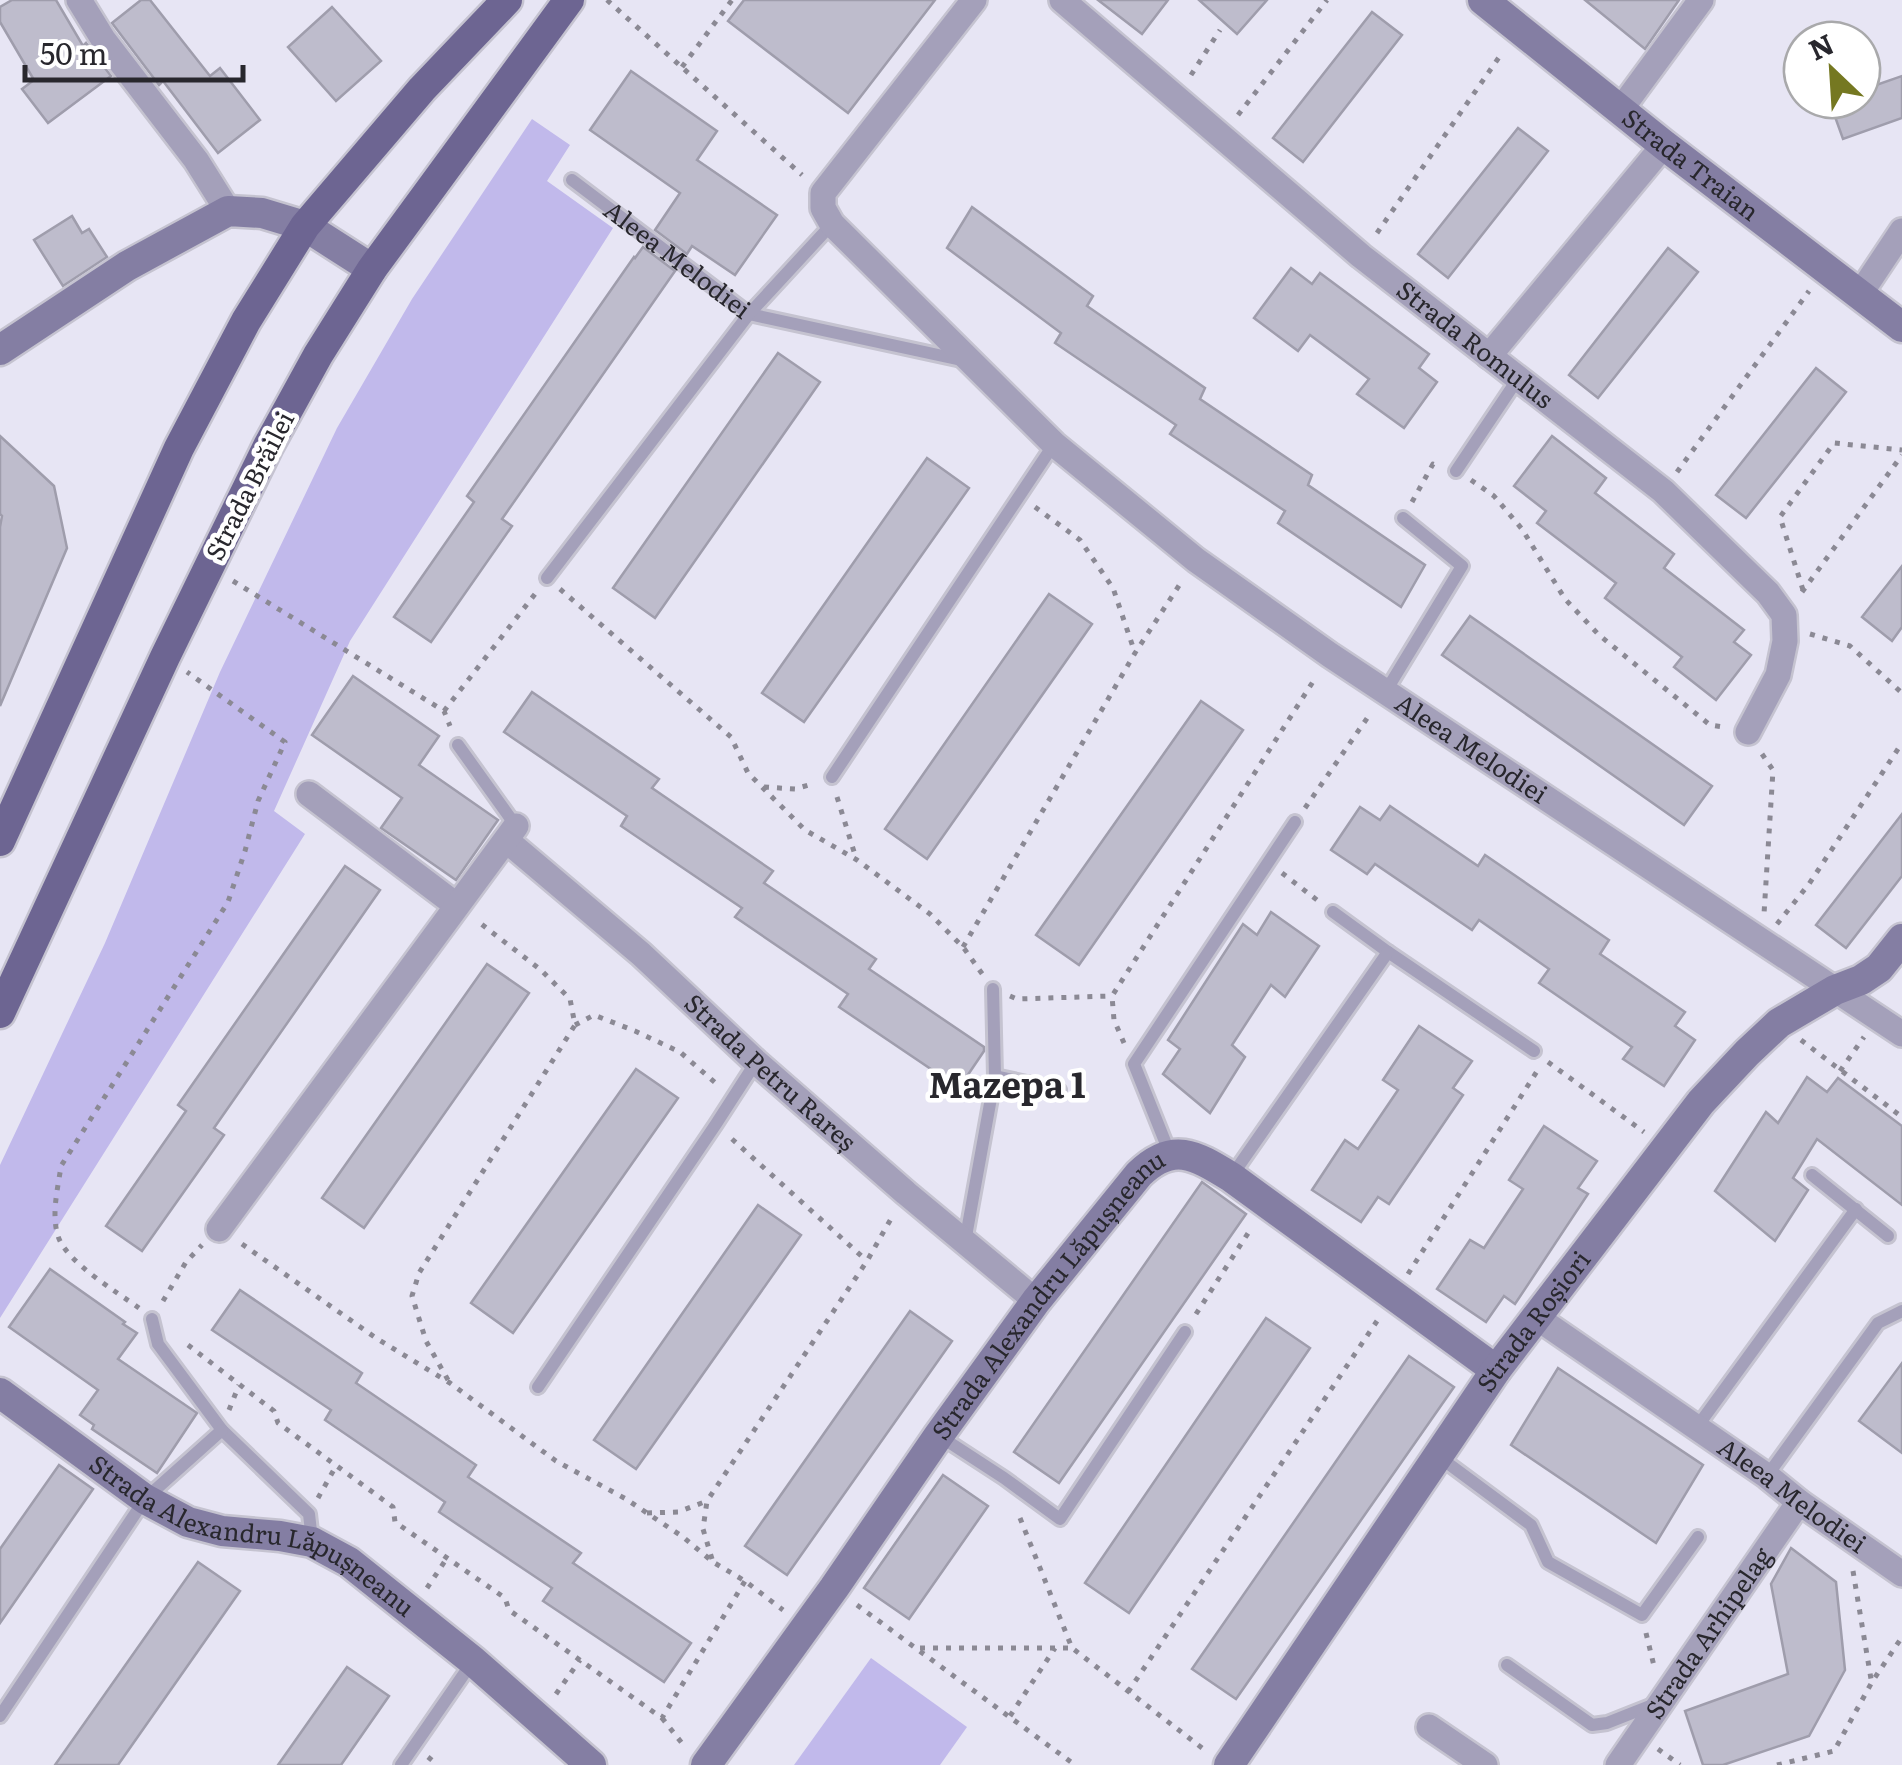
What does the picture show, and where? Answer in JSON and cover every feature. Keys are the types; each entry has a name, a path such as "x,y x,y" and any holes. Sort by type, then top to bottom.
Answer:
{"main road":[{"path":"0,840 179,448 246,320 305,226 422,89 507,0"},
{"name":"Strada Brăilei","path":"0,1013 165,657 268,446 318,355 372,269 569,0"}],"street":[{"path":"79,0 103,39 196,160 228,211"},
{"path":"823,193 974,0"},
{"name":"Strada Romulus","path":"1062,0 1360,256 1664,491 1768,593 1784,615"},
{"name":"Strada Traian","path":"1483,0 1824,270 1902,327"},
{"path":"1621,109 1701,0"},
{"path":"1488,356 1664,145"},
{"name":"Aleea Melodiei","path":"823,193 823,208 832,224 968,362 1054,444 1196,560 1330,655 1902,1034"},
{"path":"0,350 127,266 228,211 262,213 305,226 372,269"},
{"path":"1860,294 1902,231"},
{"path":"1748,732 1778,675 1786,641 1784,615"},
{"path":"309,794 456,906"},
{"path":"220,1229 511,833"},
{"name":"Strada Petru Rareș","path":"511,833 756,1062 1036,1301"},
{"name":"Strada Roșiori","path":"1220,1760 1496,1370 1701,1102 1779,1023 1879,968 1902,939"},
{"name":"Strada Alexandru Lăpușneanu","path":"706,1765 1036,1301 1153,1160 1170,1154 1194,1156 1231,1177 1496,1370"},
{"name":"Aleea Melodiei","path":"1536,1316 1902,1574"},
{"name":"Strada Alexandru Lăpușneanu","path":"0,1394 145,1500 188,1522 222,1532 280,1536 310,1528 591,1765"},
{"name":"Strada Arhipelag","path":"1618,1765 1798,1502"},
{"path":"1428,1727 1485,1765"}],"lane":[{"name":"Aleea Melodiei","path":"572,180 749,314 968,362"},
{"path":"547,578 749,314 832,224"},
{"path":"1456,470 1519,377"},
{"path":"832,777 1054,444"},
{"path":"1386,691 1462,566 1404,518"},
{"path":"458,745 511,833"},
{"path":"1170,1154 1134,1064 1296,822"},
{"path":"1333,912 1534,1051"},
{"path":"1231,1177 1388,952"},
{"path":"965,1242 995,1076 992,989"},
{"path":"538,1387 756,1062"},
{"path":"995,1076 1060,1090"},
{"path":"1812,1175 1888,1236"},
{"path":"1696,1427 1856,1210"},
{"path":"1768,1476 1878,1323 1902,1311"},
{"path":"152,1318 158,1344 222,1430 310,1528"},
{"path":"939,1436 1060,1519 1185,1332"},
{"path":"0,1716 145,1500 222,1430"},
{"path":"1438,1456 1531,1525 1548,1562 1642,1616 1698,1537"},
{"path":"401,1765 472,1661"},
{"path":"1507,1664 1592,1725 1662,1701"}],"path":[{"path":"607,0 823,193"},
{"path":"682,67 732,0"},
{"path":"1221,137 1327,0"},
{"path":"1176,98 1220,30"},
{"path":"1360,256 1495,63"},
{"path":"1664,491 1800,304"},
{"path":"1804,590 1780,517 1834,443 1902,452 1804,590 1784,615 1808,633 1850,646 1902,693"},
{"path":"1404,518 1433,464 1456,470 1494,496 1522,529 1565,599 1599,635 1710,725 1748,732 1773,770 1762,942"},
{"path":"1021,496 1080,540 1113,588 1135,653"},
{"path":"963,946 1135,653 1196,560"},
{"path":"209,566 444,711 458,745"},
{"path":"444,711 547,578 731,737 748,773 805,830 857,860 930,914 963,946 992,989 1017,999 1112,996"},
{"path":"1134,1064 1114,1020 1112,996 1330,655"},
{"path":"165,657 285,742 258,801 228,902 61,1166 54,1211 58,1238 72,1257 274,1411 278,1423 393,1507 396,1522 505,1598 509,1610 662,1718 745,1581"},
{"path":"1296,822 1386,691"},
{"path":"1762,942 1809,884 1902,742"},
{"path":"761,787 796,789 832,777 857,860"},
{"path":"1268,862 1333,912"},
{"path":"456,906 542,970 570,1000 575,1026"},
{"path":"450,1383 426,1341 412,1296 419,1273 575,1026 594,1015 635,1030 680,1052 732,1097"},
{"path":"1840,1071 1878,1017"},
{"path":"1779,1023 1902,1118"},
{"path":"1128,1692 1393,1296 1545,1060 1665,1148"},
{"path":"716,1124 866,1261"},
{"path":"713,1562 703,1529 707,1501 866,1261 906,1193"},
{"path":"1185,1332 1267,1203"},
{"path":"152,1318 186,1262 220,1229 376,1338 450,1383 556,1461 683,1537 805,1626"},
{"path":"310,1528 336,1466"},
{"path":"1004,1478 1072,1648 1220,1760"},
{"path":"647,1513 678,1512 707,1501"},
{"path":"1847,1536 1872,1682"},
{"path":"412,1611 447,1558"},
{"path":"834,1588 1075,1765"},
{"path":"1642,1616 1662,1701"},
{"path":"1777,1765 1834,1751 1902,1637"},
{"path":"916,1648 1072,1648"},
{"path":"1010,1716 1055,1648"},
{"path":"538,1720 580,1660"}],"shaded area":[{"path":"532,119 570,145 547,181 613,228 350,641 274,811 305,834 0,1318 0,1165 105,943 220,672 337,428 412,299"},
{"path":"871,1658 967,1727 940,1765 794,1765"}],"building":[{"path":"12,0 56,0 83,46 86,43 111,76 48,123 22,89 34,80 0,22 0,7"},
{"path":"141,0 150,0 210,76 220,68 260,120 218,153 112,23"},
{"path":"744,0 935,0 848,113 728,21"},
{"path":"1098,0 1168,0 1142,34"},
{"path":"1199,0 1267,0 1237,34"},
{"path":"1585,0 1679,0 1645,49"},
{"path":"332,7 381,61 336,101 288,47"},
{"path":"1372,12 1402,35 1303,162 1273,138"},
{"path":"631,71 717,131 697,160 777,215 735,275 692,246 687,254 655,230 680,193 590,130"},
{"path":"1902,76 1902,118 1843,139 1836,120 1882,120 1882,83"},
{"path":"1518,128 1548,151 1448,278 1418,254"},
{"path":"972,207 1093,296 1087,306 1205,388 1200,399 1312,475 1308,485 1425,565 1401,607 1278,523 1285,511 1170,434 1176,425 1055,343 1061,333 947,248"},
{"path":"72,216 82,233 89,229 107,257 63,286 34,240"},
{"path":"643,247 675,271 502,519 512,526 431,642 394,617 474,502 467,496"},
{"path":"1668,248 1698,272 1598,398 1569,375"},
{"path":"1291,268 1312,284 1320,273 1429,354 1419,368 1437,382 1404,428 1357,394 1369,379 1310,335 1298,351 1254,318"},
{"path":"778,353 820,382 655,618 613,588"},
{"path":"1816,368 1846,392 1746,518 1716,495"},
{"path":"0,436 54,486 67,548 0,706 2,516"},
{"path":"1552,436 1606,478 1595,493 1674,554 1664,568 1744,630 1734,642 1751,655 1716,700 1674,667 1682,657 1605,598 1616,583 1537,523 1546,511 1514,486"},
{"path":"927,458 969,488 804,722 762,693"},
{"path":"1902,566 1902,627 1892,641 1862,617"},
{"path":"1049,594 1092,624 927,859 885,829"},
{"path":"1470,616 1712,786 1684,825 1442,655"},
{"path":"353,676 439,736 419,765 498,820 456,880 381,828 402,798 312,735"},
{"path":"532,692 659,779 652,788 773,871 764,883 876,959 869,969 984,1047 959,1088 839,1007 848,994 735,917 742,908 621,826 627,816 504,732"},
{"path":"1201,701 1243,730 1079,965 1036,935"},
{"path":"1390,806 1478,866 1485,855 1609,940 1600,954 1685,1012 1675,1026 1695,1040 1664,1086 1623,1059 1632,1047 1539,983 1549,969 1479,920 1472,930 1375,864 1367,874 1331,850 1360,807 1380,820"},
{"path":"1902,814 1902,876 1846,948 1816,925"},
{"path":"345,866 380,890 214,1128 224,1135 142,1251 106,1226 186,1111 178,1105"},
{"path":"1271,912 1319,946 1285,997 1271,985 1232,1045 1245,1057 1210,1113 1163,1074 1180,1049 1168,1040 1243,924 1257,935"},
{"path":"487,964 529,993 364,1228 322,1198"},
{"path":"1419,1026 1472,1061 1453,1088 1463,1095 1389,1204 1378,1197 1361,1222 1312,1190 1345,1140 1358,1149 1398,1090 1383,1080"},
{"path":"636,1069 678,1098 513,1333 471,1303"},
{"path":"1807,1077 1827,1092 1838,1078 1902,1126 1902,1205 1817,1139 1793,1178 1808,1190 1775,1241 1715,1191 1766,1112 1778,1123"},
{"path":"1544,1126 1597,1161 1578,1188 1588,1194 1515,1304 1504,1296 1486,1322 1437,1289 1470,1240 1484,1248 1523,1189 1509,1180"},
{"path":"1202,1182 1246,1214 1059,1483 1014,1452"},
{"path":"758,1205 801,1235 636,1469 594,1440"},
{"path":"50,1269 137,1333 118,1359 197,1413 157,1473 92,1429 94,1425 80,1415 98,1390 9,1327"},
{"path":"240,1290 362,1373 356,1383 476,1465 468,1477 581,1553 573,1563 691,1643 664,1682 543,1601 552,1588 439,1512 445,1502 325,1420 331,1410 212,1330"},
{"path":"910,1311 952,1341 787,1575 745,1546"},
{"path":"1266,1318 1310,1348 1129,1613 1085,1583"},
{"path":"1409,1356 1454,1387 1236,1699 1192,1669"},
{"path":"1902,1363 1902,1453 1859,1421"},
{"path":"1558,1368 1703,1465 1656,1543 1511,1445"},
{"path":"59,1465 93,1489 0,1623 0,1549"},
{"path":"943,1475 988,1506 909,1619 864,1588"},
{"path":"1791,1548 1836,1582 1845,1670 1809,1736 1723,1765 1703,1765 1685,1711 1788,1674 1771,1584"},
{"path":"198,1562 240,1591 118,1765 55,1765"},
{"path":"347,1667 389,1696 341,1765 278,1765"}],"district":[{"name":"Mazepa 1","path":"1007,1086"}]}
